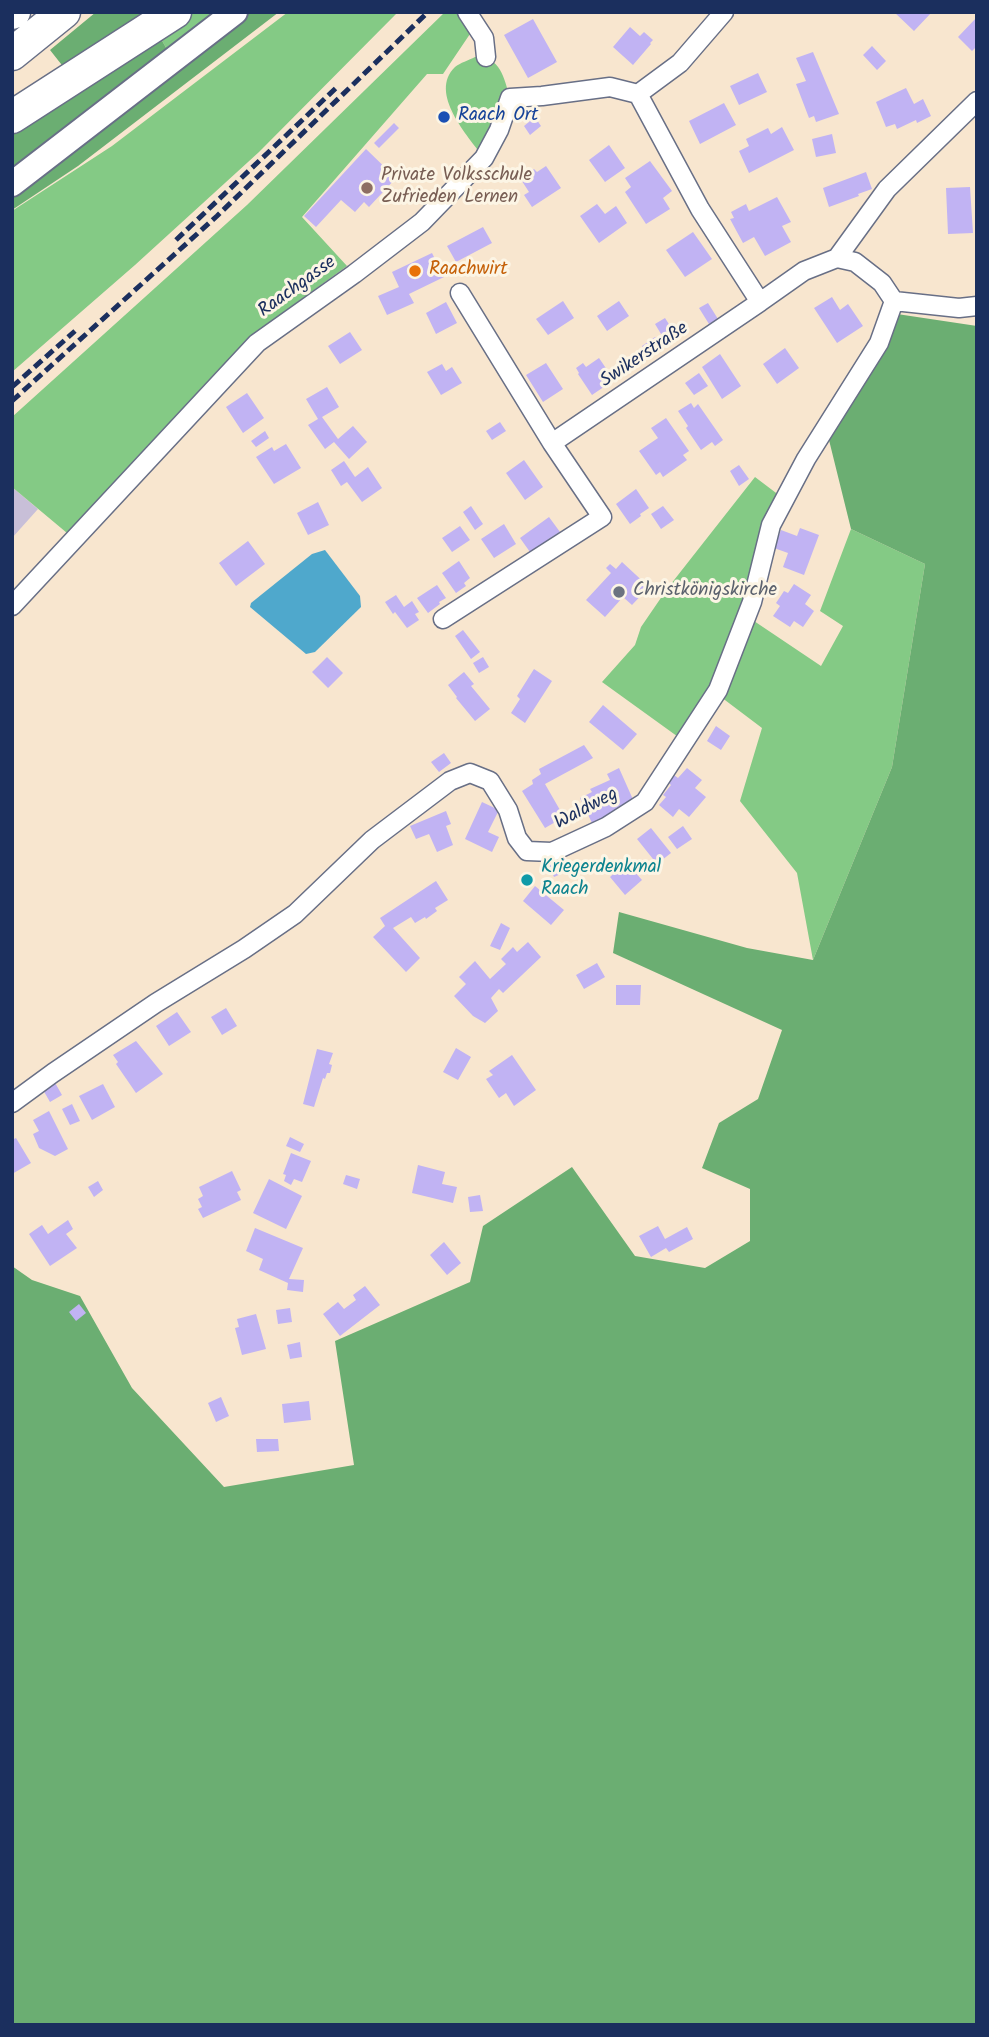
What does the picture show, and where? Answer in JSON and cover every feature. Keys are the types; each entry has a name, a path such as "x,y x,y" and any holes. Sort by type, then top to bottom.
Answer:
{"highway":[{"path":"12,54 64,12"},
{"path":"12,117 175,12"}],"main road":[{"path":"12,184 235,12"}],"street":[{"path":"467,12 484,38 486,57"},
{"path":"724,12 680,63 638,94 700,209 760,302"},
{"name":"Raachgasse","path":"12,606 257,343 422,222 484,158 499,130 510,98 610,88 638,94"},
{"path":"977,101 887,189 837,258 855,262 882,283 894,302 959,308 977,306"},
{"name":"Swikerstraße","path":"552,443 804,271 837,258"},
{"path":"443,619 602,517 552,443 460,293"},
{"name":"Waldweg","path":"12,1103 145,1010 295,914 372,840 450,781 470,773 490,781 508,810 517,838 527,851 552,852 606,827 645,802 718,690 752,602 771,525 806,459 879,343 894,302"}],"shaded area":[{"path":"12,487 38,509 12,538"}],"green space":[{"path":"96,12 150,12 65,69 50,50"},
{"path":"195,12 221,12 169,53 160,37"},
{"path":"248,12 279,12 78,166 12,210 12,192"},
{"path":"288,12 398,12 259,152 12,372 12,211 112,146"},
{"path":"445,12 460,12 472,31 443,74 427,74 302,217 347,266 270,322 218,370 67,533 12,487 12,417 247,205"},
{"path":"160,37 169,53 12,174 12,132"},
{"path":"475,57 490,60 500,69 510,98 484,158 453,114 446,89 448,77 455,67"},
{"path":"897,314 977,326 977,2025 12,2025 12,1266 32,1280 80,1296 132,1388 224,1487 354,1465 335,1341 470,1282 483,1226 572,1167 635,1256 705,1268 750,1241 750,1189 702,1168 719,1123 758,1099 782,1030 613,953 619,912 747,948 813,960 892,767 925,564 851,529 829,440 877,341"},
{"path":"755,477 788,502 774,532 754,621 821,666 843,626 820,611 851,529 925,564 892,767 813,960 797,873 740,801 762,728 713,691 681,739 602,682 635,645 641,627 667,589"}],"water":[{"path":"325,550 360,596 361,607 315,652 306,654 250,607 251,603 312,554"}],"building":[{"path":"894,12 932,12 914,31"},
{"path":"977,17 977,46 972,51 958,37"},
{"path":"533,19 557,62 528,78 504,35"},
{"path":"630,27 640,36 644,32 653,40 633,65 613,47"},
{"path":"872,46 886,61 877,70 863,55"},
{"path":"813,52 839,114 816,122 814,116 809,118 796,84 806,81 796,58"},
{"path":"758,73 767,92 739,105 730,86"},
{"path":"906,88 914,104 923,99 931,116 897,129 895,124 886,127 876,102"},
{"path":"724,103 736,125 700,144 689,121"},
{"path":"535,117 541,126 530,135 524,126"},
{"path":"394,123 399,128 379,148 374,143"},
{"path":"782,127 794,150 749,173 739,151 749,146 746,139 768,128 771,134"},
{"path":"832,134 836,153 816,157 812,139"},
{"path":"609,145 625,168 605,182 589,160"},
{"path":"366,149 396,178 369,207 364,202 355,212 341,200 316,227 304,216"},
{"path":"650,161 672,191 663,198 670,209 646,224 625,192 631,187 625,178"},
{"path":"546,166 561,188 532,207 524,195 529,192 520,178 534,169 537,172"},
{"path":"866,172 872,189 829,207 823,188"},
{"path":"970,187 973,233 948,234 946,188"},
{"path":"777,197 791,222 782,226 791,242 765,256 754,237 743,243 730,219 734,218 731,212 746,204 749,211"},
{"path":"597,204 605,214 616,206 627,223 599,243 580,216"},
{"path":"483,227 492,243 456,262 447,246"},
{"path":"693,232 712,259 685,277 666,250"},
{"path":"432,253 444,277 409,294 414,303 387,315 378,296 399,287 392,272"},
{"path":"832,297 840,310 848,304 863,326 837,343 814,308"},
{"path":"563,301 574,318 548,335 536,319"},
{"path":"619,301 629,316 607,331 597,316"},
{"path":"446,302 457,323 436,334 426,313"},
{"path":"708,303 718,319 709,324 699,308"},
{"path":"665,318 674,332 664,339 655,324"},
{"path":"350,332 362,350 340,364 328,346"},
{"path":"655,337 662,347 649,355 642,346"},
{"path":"785,348 799,368 777,384 763,364"},
{"path":"720,354 741,386 722,399 702,367"},
{"path":"599,358 614,380 592,395 576,368 583,363 586,367"},
{"path":"546,363 563,389 543,402 526,375"},
{"path":"442,364 446,371 452,367 462,383 441,395 427,372"},
{"path":"699,373 708,386 694,395 685,383"},
{"path":"327,387 339,407 322,417 338,439 353,426 367,442 349,459 334,442 325,449 308,425 318,419 306,399"},
{"path":"247,393 264,418 243,433 226,407"},
{"path":"691,403 694,408 698,404 723,440 715,446 712,442 701,450 686,428 688,426 678,411"},
{"path":"666,418 689,451 683,455 687,460 663,477 660,472 656,475 639,451 658,438 651,428"},
{"path":"500,422 506,431 492,440 486,431"},
{"path":"265,431 269,438 256,447 251,441"},
{"path":"286,444 301,468 274,484 256,457 272,447 274,451"},
{"path":"524,460 543,487 525,500 506,473"},
{"path":"344,461 355,477 368,467 382,488 362,502 347,482 341,486 331,470"},
{"path":"739,465 749,479 739,486 730,471"},
{"path":"636,489 649,508 630,524 616,504"},
{"path":"318,502 329,525 308,535 297,513"},
{"path":"471,506 483,524 475,530 463,512"},
{"path":"663,506 674,520 661,529 651,514"},
{"path":"549,517 560,532 530,552 520,538"},
{"path":"504,524 516,544 494,558 481,539"},
{"path":"460,526 470,540 452,552 442,538"},
{"path":"800,528 819,535 804,575 783,567 788,553 774,548 781,530 797,536"},
{"path":"248,541 265,564 236,586 219,563"},
{"path":"459,561 470,578 464,583 466,586 456,593 442,573"},
{"name":"Christkönigskirche","path":"622,562 649,587 632,605 623,597 605,617 586,600 611,573 606,568 610,564 616,569"},
{"path":"794,584 811,595 805,604 814,611 803,627 794,621 790,627 773,616 780,606 776,603 784,591 788,593"},
{"path":"437,585 446,598 428,613 417,598"},
{"path":"396,595 404,607 412,601 419,612 415,614 419,620 407,628 385,602"},
{"path":"463,630 480,652 471,659 455,636"},
{"path":"327,657 343,673 328,688 312,672"},
{"path":"483,657 489,667 479,673 473,663"},
{"path":"534,669 552,681 525,723 511,713 520,699 517,696"},
{"path":"464,672 474,684 471,686 490,709 475,721 448,685"},
{"path":"603,705 637,734 623,750 589,722"},
{"path":"716,726 730,736 721,750 707,741"},
{"path":"584,745 593,758 545,784 564,817 545,828 522,791 533,784 532,780 541,774 539,769"},
{"path":"444,753 451,763 439,772 431,762"},
{"path":"619,768 635,804 592,823 580,798 592,792 590,789 610,780 607,774"},
{"path":"687,768 702,780 695,788 706,797 689,817 679,809 673,817 659,805 671,785 668,782 674,775 678,778"},
{"path":"482,802 499,810 488,832 499,837 492,852 465,839"},
{"path":"446,811 451,824 446,826 453,845 437,852 429,834 416,839 410,826"},
{"path":"683,826 692,839 677,849 668,837"},
{"path":"651,828 671,853 657,864 637,839"},
{"path":"565,858 570,870 554,877 549,865"},
{"path":"626,862 642,880 625,895 610,877"},
{"path":"436,881 448,900 435,908 437,911 426,919 425,917 415,923 411,917 393,928 420,958 406,972 373,937 385,926 380,918"},
{"path":"535,886 564,910 551,925 523,901"},
{"path":"501,923 510,928 500,950 490,946"},
{"path":"528,942 541,957 503,993 499,989 491,998 498,1011 485,1023 473,1016 454,996 466,984 459,977 475,961 490,979 506,964 501,959 513,947 517,952"},
{"path":"597,963 605,977 584,989 576,975"},
{"path":"616,985 641,985 640,1005 616,1005"},
{"path":"226,1008 237,1026 222,1035 211,1017"},
{"path":"177,1012 191,1032 169,1046 156,1026"},
{"path":"136,1041 163,1074 136,1093 113,1055"},
{"path":"456,1048 471,1057 458,1080 443,1072"},
{"path":"317,1049 333,1053 329,1064 332,1065 330,1073 323,1078 314,1107 303,1104"},
{"path":"512,1055 536,1090 514,1106 506,1093 499,1098 486,1079 493,1075 489,1071"},
{"path":"54,1081 62,1095 50,1102 42,1088"},
{"path":"103,1084 115,1107 92,1120 79,1096"},
{"path":"72,1104 80,1121 70,1125 62,1109"},
{"path":"49,1111 68,1149 55,1156 39,1148 33,1134 39,1131 33,1120"},
{"path":"290,1137 304,1144 300,1152 286,1146"},
{"path":"16,1138 31,1163 12,1174 12,1140"},
{"path":"291,1153 311,1161 302,1182 294,1179 291,1185 284,1181 286,1175 283,1174"},
{"path":"418,1165 445,1172 442,1184 457,1187 453,1203 412,1193"},
{"path":"232,1171 241,1190 237,1192 241,1200 203,1218 198,1209 202,1207 198,1199 203,1196 199,1187"},
{"path":"346,1175 360,1179 357,1189 343,1184"},
{"path":"269,1179 302,1196 286,1229 253,1213"},
{"path":"98,1181 103,1190 94,1197 88,1187"},
{"path":"480,1195 483,1211 470,1212 468,1197"},
{"path":"68,1220 73,1229 66,1234 77,1248 50,1266 29,1234 42,1225 48,1234"},
{"path":"658,1226 665,1239 687,1227 693,1239 669,1252 666,1248 651,1257 639,1236"},
{"path":"255,1228 303,1248 289,1279 304,1280 303,1292 287,1290 288,1283 259,1270 263,1259 246,1251"},
{"path":"444,1242 461,1263 447,1275 430,1255"},
{"path":"365,1286 380,1305 340,1336 323,1314 338,1302 344,1309 356,1300 353,1295"},
{"path":"79,1304 86,1313 76,1321 69,1312"},
{"path":"290,1308 292,1322 278,1324 276,1310"},
{"path":"256,1314 266,1349 242,1355 235,1328 239,1327 237,1319"},
{"path":"300,1342 302,1357 290,1359 287,1345"},
{"path":"221,1397 229,1416 216,1422 208,1403"},
{"path":"309,1401 311,1420 284,1423 282,1404"},
{"path":"256,1439 278,1439 279,1451 257,1452"}],"railway":[{"path":"12,401 217,216 428,12"},
{"path":"176,240 336,88"},
{"path":"12,387 75,331"}],"place":[{"name":"Raach Ort","path":"444,117"},
{"name":"Private Volksschule Zufrieden Lernen","path":"367,188"},
{"name":"Raachwirt","path":"415,271"},
{"name":"Christkönigskirche","path":"619,592"},
{"name":"Kriegerdenkmal Raach","path":"527,880"}]}
